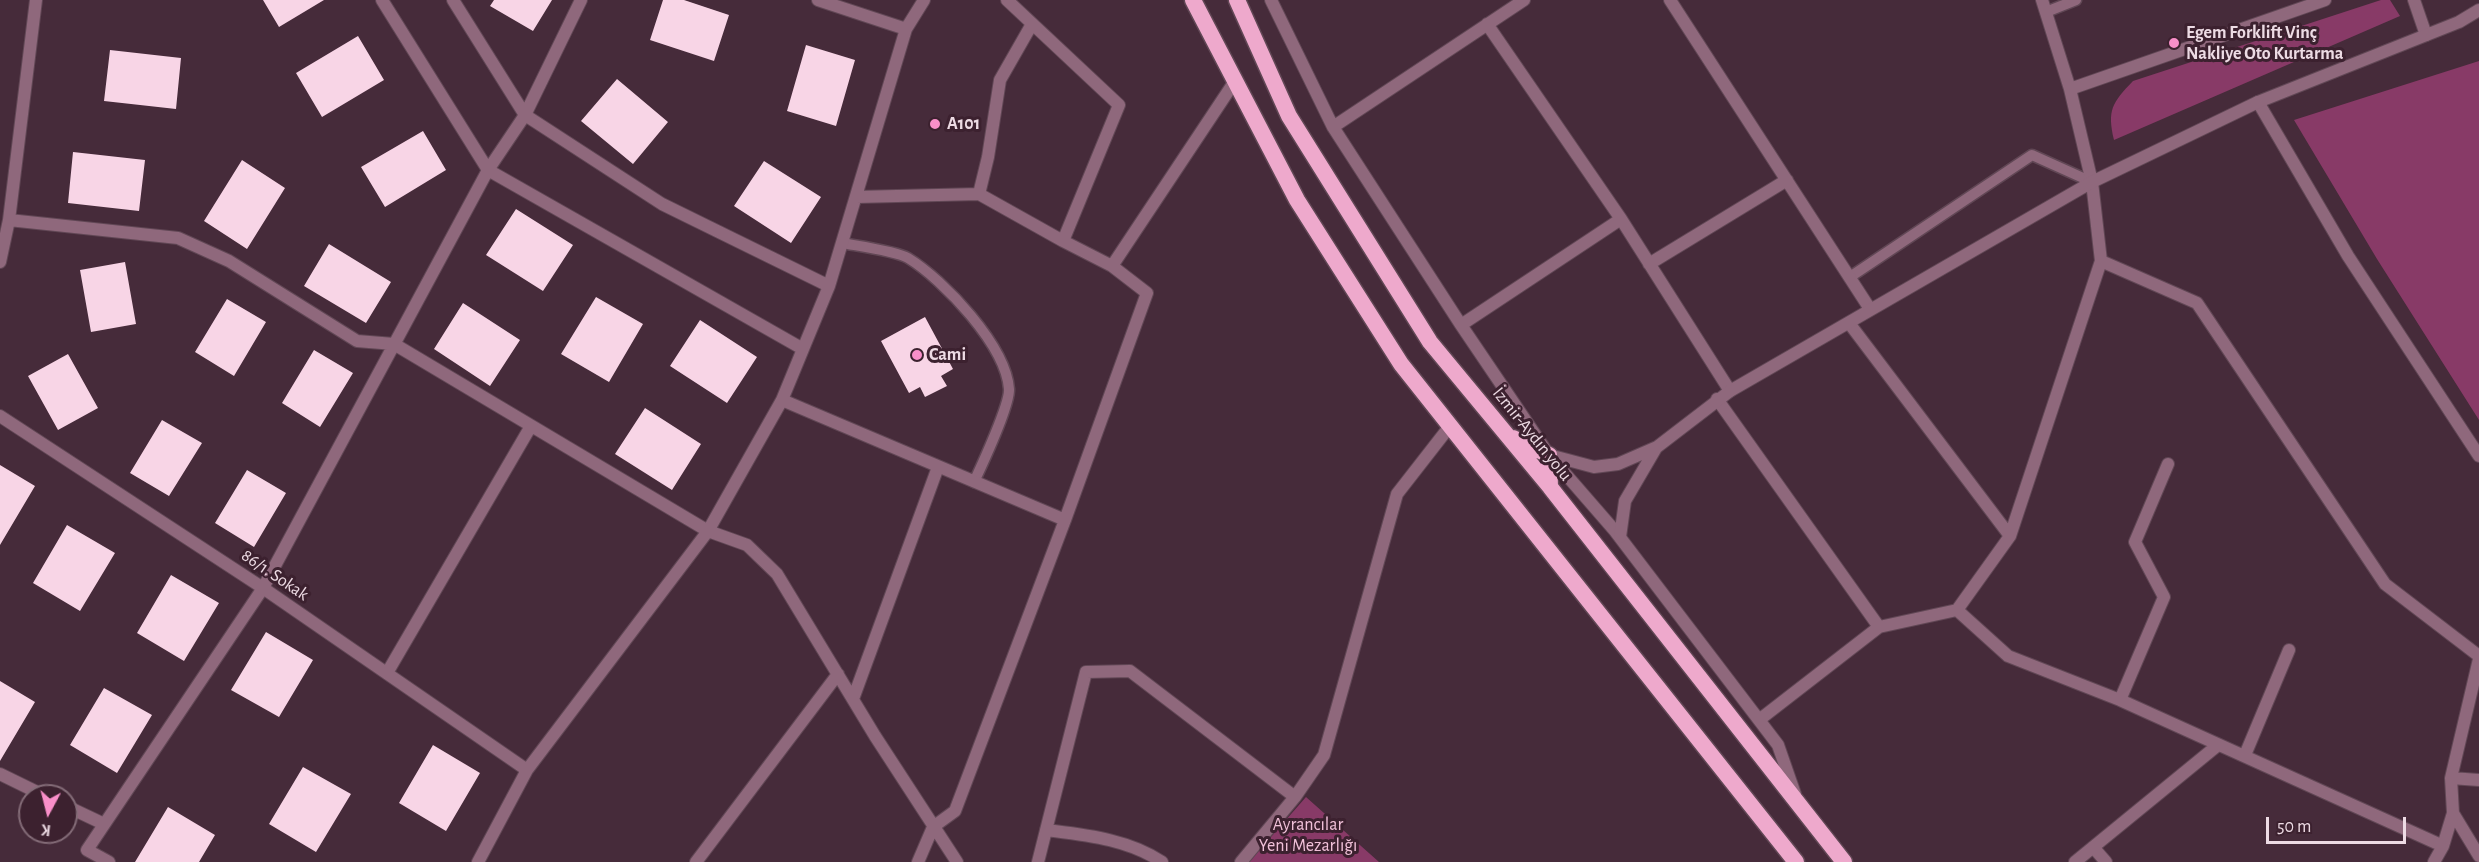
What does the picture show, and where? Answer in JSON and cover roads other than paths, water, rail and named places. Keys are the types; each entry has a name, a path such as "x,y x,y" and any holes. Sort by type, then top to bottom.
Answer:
{"highway":[{"path":"1193,0 1297,200 1401,364 1796,862"},
{"name":"İzmir-Aydın yolu","path":"1237,0 1295,126 1430,342 1550,487 1844,862"},
{"path":"1509,436 1549,455 1550,487"}],"street":[{"path":"0,262 9,220 36,0"},
{"path":"382,0 488,170 803,349"},
{"path":"453,0 525,115 662,204 829,286"},
{"path":"109,862 87,850 263,588 488,170 525,115 581,0"},
{"path":"818,0 906,29"},
{"path":"478,862 527,770 708,531 782,400 829,286 906,29 924,0"},
{"path":"1007,0 1119,105 1063,241"},
{"path":"1271,0 1333,127 1461,325 1549,455 1620,537 1778,745 1799,806"},
{"path":"1333,127 1524,0"},
{"path":"1670,0 1870,309"},
{"path":"2070,89 2325,0"},
{"path":"2414,0 2426,35"},
{"path":"1759,720 1879,627 1957,610 2010,536 2101,261 2092,183 2070,89 2044,6"},
{"path":"1549,455 1594,467 1618,465 1657,447 1730,391 2092,183 2258,102 2459,22 2479,10"},
{"path":"2459,22 2479,18"},
{"path":"979,194 988,157 1000,80 1032,24"},
{"path":"1487,24 1621,219 1730,391"},
{"path":"1112,266 1235,81"},
{"path":"2258,102 2348,256 2479,456"},
{"path":"1649,264 1787,180"},
{"path":"856,197 979,194 1112,266 1147,294 1065,520 955,811 933,827 918,862"},
{"path":"1461,325 1621,219"},
{"path":"9,220 178,238 229,261 357,341 394,344 708,531 747,545 777,574 853,699 957,862"},
{"path":"2101,261 2197,303 2385,584 2479,658 2451,778 2452,813 2443,846 2434,862"},
{"path":"1849,323 2010,536"},
{"path":"1717,399 1879,627"},
{"path":"782,400 1065,520"},
{"name":"86/1. Sokak","path":"0,416 263,588 527,770"},
{"path":"387,673 531,426"},
{"path":"1241,862 1295,797 1324,756 1397,495 1449,426"},
{"path":"1620,537 1625,501 1657,447"},
{"path":"2120,700 2164,597 2135,542 2168,464"},
{"path":"853,699 938,467"},
{"path":"1957,610 2008,656 2120,700 2443,846"},
{"path":"2245,755 2289,650"},
{"path":"1038,862 1086,672 1130,670 1295,797"},
{"path":"696,862 838,674"},
{"path":"2075,862 2218,745"},
{"path":"0,774 20,784"},
{"path":"2451,778 2479,780"},
{"path":"78,812 105,824"},
{"path":"2452,813 2479,856"},
{"path":"1046,830 1094,836 1147,852 1162,862"},
{"path":"2093,847 2106,862"}],"lane":[{"path":"2044,6 2076,0"},
{"path":"1850,277 2032,155 2092,183"},
{"path":"842,243 907,257 954,295 999,355 1010,390 996,431 974,482"}],"place":[{"name":"Egem Forklift Vinç Nakliye Oto Kurtarma","path":"2174,43"},
{"name":"A101","path":"935,124"},
{"name":"Cami","path":"917,355"}],"park label":[{"name":"Ayrancılar Yeni Mezarlığı","path":"1308,835"}]}
